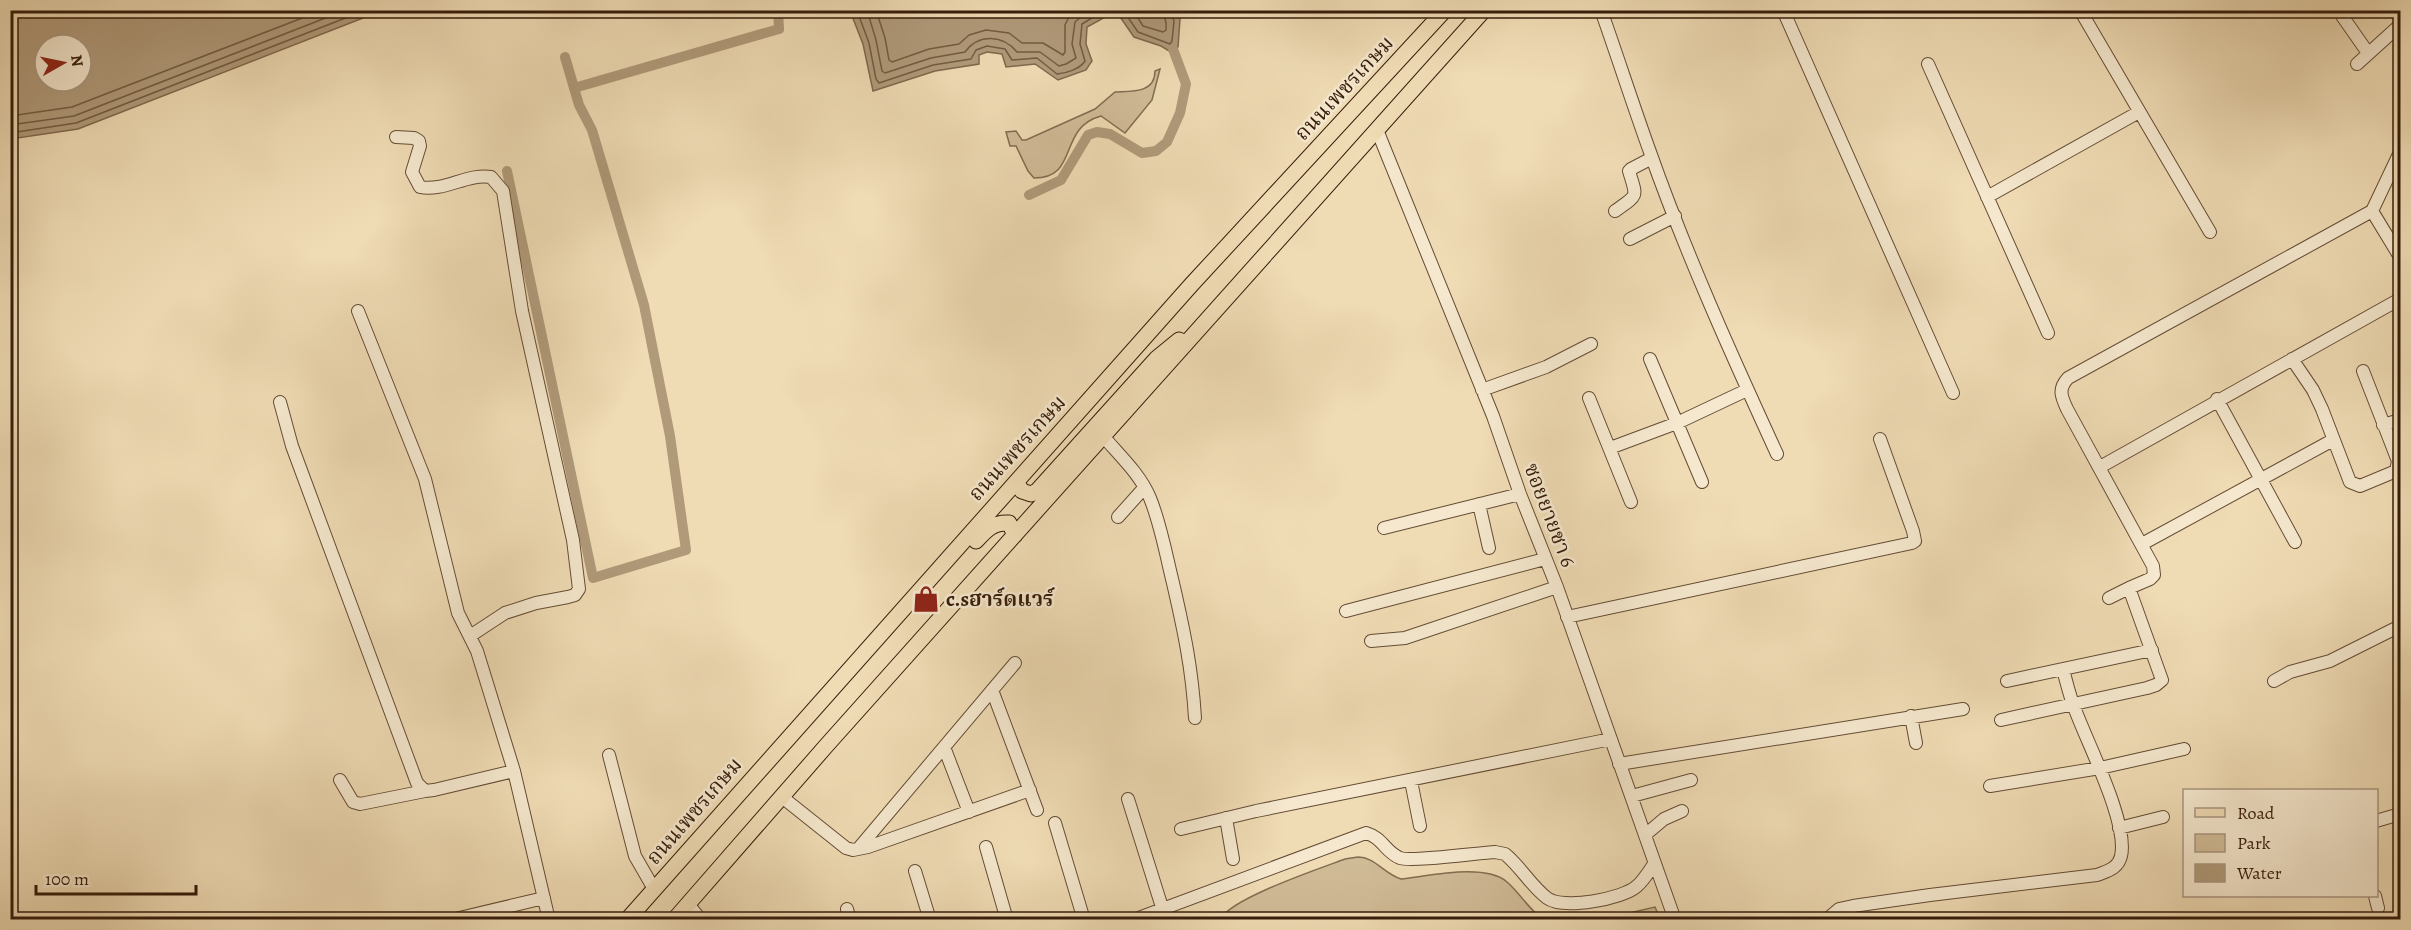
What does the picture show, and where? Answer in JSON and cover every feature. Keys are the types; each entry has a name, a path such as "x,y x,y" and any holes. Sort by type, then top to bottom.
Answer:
{"main road":[{"name":"ถนนเพชรเกษม","path":"627,920 1192,284 1445,10"},
{"path":"674,920 1484,10"},
{"path":"1016,482 1022,490 1031,494 1037,491 1157,358 1179,340 1186,343"},
{"path":"888,624 907,618 988,528 1001,523 1010,523 1015,535"}],"street":[{"path":"1601,10 1652,158 1748,390 1777,454"},
{"path":"1783,10 1953,393"},
{"path":"2080,10 2210,232"},
{"path":"2338,10 2368,53"},
{"path":"2357,64 2400,25"},
{"path":"1928,64 2048,333"},
{"path":"1987,197 2139,112"},
{"name":"ซอยยายชา 6","path":"1377,130 1482,390 1557,587 1675,920"},
{"path":"396,136 414,138 419,141 420,146 412,172 420,187 435,188 483,175 491,177 503,191 522,311 580,581 575,595 536,603 505,613 470,636"},
{"path":"2109,598 2150,579 2154,575 2153,566 2060,394 2062,385 2068,378 2372,211 2400,152"},
{"path":"1615,211 1634,197 1629,171 1631,168 1652,158"},
{"path":"2372,211 2400,257"},
{"path":"1630,239 1675,216"},
{"path":"2100,467 2217,399 2400,299"},
{"path":"358,311 424,479 458,613 477,651 514,771 549,920"},
{"path":"1482,390 1546,367 1591,344"},
{"path":"2292,358 2313,390 2350,483 2360,486 2396,471 2398,466 2398,460 2363,371"},
{"path":"1650,359 1702,482"},
{"path":"1610,448 1677,423 1748,390"},
{"path":"1589,398 1631,502"},
{"path":"2217,399 2295,542"},
{"path":"280,402 292,446 417,783 425,791"},
{"path":"2384,425 2400,420"},
{"path":"1103,436 1137,476 1150,498 1188,648 1193,679 1195,718"},
{"path":"1567,617 1912,543 1915,541 1913,531 1880,439"},
{"path":"2142,544 2333,440"},
{"path":"1118,517 1144,488"},
{"path":"1384,528 1520,494"},
{"path":"1479,504 1489,548"},
{"path":"1346,611 1545,559"},
{"path":"1371,641 1405,638 1557,587"},
{"path":"2001,720 2156,685 2162,680 2129,588"},
{"path":"2274,681 2289,672 2330,661 2400,626"},
{"path":"2007,681 2152,650"},
{"path":"858,849 1015,663"},
{"path":"1826,920 1839,909 1853,906 2097,875 2117,865 2121,856 2119,828 2100,768 2073,704 2063,669"},
{"path":"992,690 1037,810"},
{"path":"1619,764 1963,709"},
{"path":"1911,717 1916,743"},
{"path":"1181,829 1611,739"},
{"path":"944,747 969,812"},
{"path":"1990,786 2100,768 2184,749"},
{"path":"609,755 635,856 654,889"},
{"path":"340,780 353,802 360,804 514,771"},
{"path":"1632,796 1691,780"},
{"path":"1411,781 1420,826"},
{"path":"782,797 846,848 858,849 1030,790"},
{"path":"1128,799 1165,915"},
{"path":"1645,835 1664,819 1682,811"},
{"path":"2378,820 2400,814"},
{"path":"2119,828 2163,817"},
{"path":"1226,818 1233,859"},
{"path":"1055,823 1084,920"},
{"path":"1133,920 1165,915 1366,833 1380,839 1389,851 1403,859 1495,852 1505,854 1548,899 1559,903 1578,903 1626,893 1637,887 1654,864"},
{"path":"986,847 1006,920"},
{"path":"915,871 930,920"},
{"path":"2375,897 2378,908"},
{"path":"451,920 544,898"},
{"path":"688,904 701,920"}],"green space":[{"path":"1160,69 1152,100 1125,133 1101,116 1087,122 1078,131 1064,162 1058,170 1048,176 1034,178 1016,146 1010,146 1006,132 1016,131 1022,140 1026,140 1095,109 1115,92 1141,90 1151,84 1155,71"},
{"path":"1358,857 1370,860 1401,879 1456,872 1485,873 1497,876 1512,886 1533,911 1543,919 1221,919 1240,902 1257,894 1345,859"},
{"path":"1655,907 1660,919 1587,919 1616,916"}],"water":[{"path":"11,10 381,11 78,129 11,139"},
{"path":"854,10 1175,10 1180,19 1178,47 1169,51 1134,37 1116,11 1087,27 1086,44 1092,61 1086,70 1058,80 1035,64 1006,67 1002,54 987,52 979,55 979,64 935,71 873,91 863,44 852,16"}],"waterway":[{"path":"574,88 779,29 778,10"},
{"path":"1029,195 1061,180 1088,135 1097,132 1110,134 1142,153 1156,151 1167,142 1180,113 1186,84 1173,49"},
{"path":"507,171 593,578 686,550 670,436 644,305 592,130 579,105 565,57"}],"place":[{"name":"c.sฮาร์ดแวร์","path":"926,599"}]}
